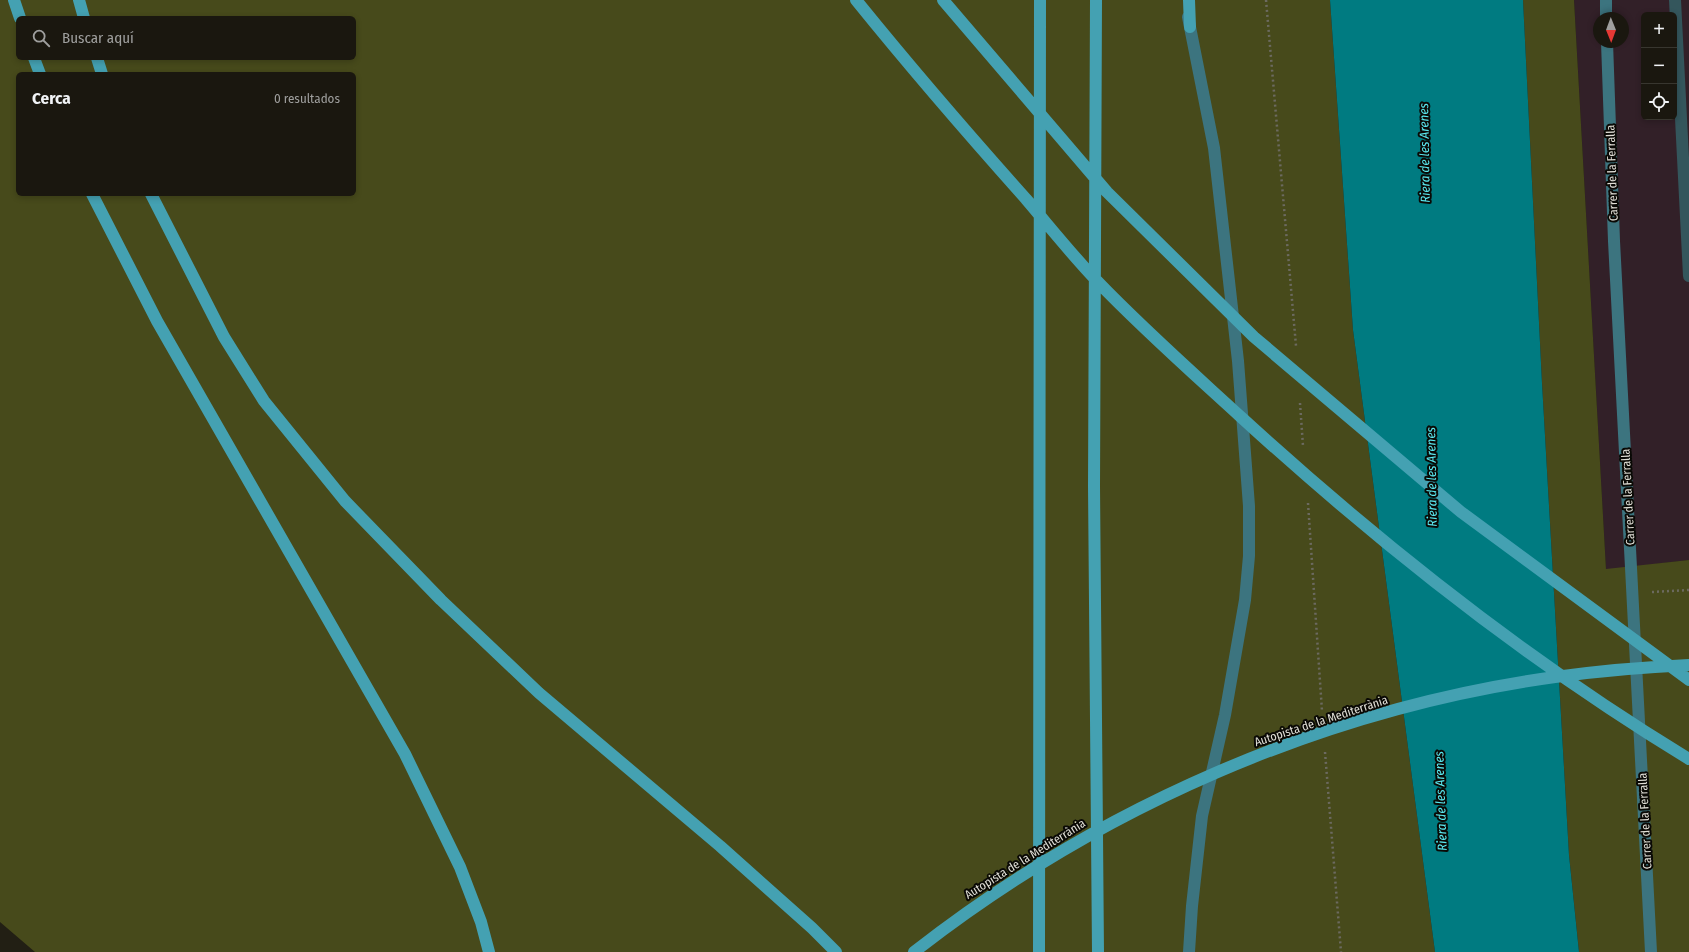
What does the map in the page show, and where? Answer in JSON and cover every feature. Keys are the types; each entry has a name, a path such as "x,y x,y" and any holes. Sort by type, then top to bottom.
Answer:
{"highway":[{"path":"14,0 19,16"},
{"path":"79,0 83,16"},
{"path":"856,0 956,120 1098,281 1191,372 1289,461 1392,549 1500,631 1633,725 1689,759"},
{"path":"943,0 1107,192 1254,337 1461,512 1689,680"},
{"path":"1039,952 1040,0"},
{"path":"1096,0 1094,486 1098,952"},
{"path":"1189,0 1190,27"},
{"path":"35,60 39,72"},
{"path":"98,60 101,72"},
{"path":"93,196 157,321 405,754 460,867 481,922 489,952"},
{"path":"152,196 224,337 264,401 345,502 435,594 539,693 720,846 812,928 836,952"},
{"name":"Autopista de la Mediterrània","path":"914,952 948,925 999,890 1108,825 1259,755 1366,719 1425,703 1494,688 1554,677 1624,669 1689,665"}],"main road":[{"path":"1184,0 1214,148 1238,361 1249,506 1249,556 1245,600 1226,715 1202,816 1192,906 1189,952"},
{"path":"1606,0 1606,12"},
{"name":"Carrer de la Ferralla","path":"1607,48 1614,241 1651,952"}],"lane":[{"path":"1675,0 1689,276"}],"path":[{"path":"1266,0 1297,352"},
{"path":"1300,400 1304,448"},
{"path":"1307,496 1322,705"},
{"path":"1633,593 1689,590"},
{"path":"1326,759 1341,952"}],"shaded area":[{"path":"1574,0 1689,0 1689,560 1606,570"}],"green space":[{"path":"0,0 1330,0 1353,330 1435,952 35,952 0,922"},
{"path":"1523,0 1574,0 1606,569 1689,560 1689,952 1579,952 1569,855 1542,383"}],"water":[{"name":"Riera de les Arenes","path":"1330,0 1523,0 1542,383 1569,855 1579,952 1435,952 1353,330"}]}
